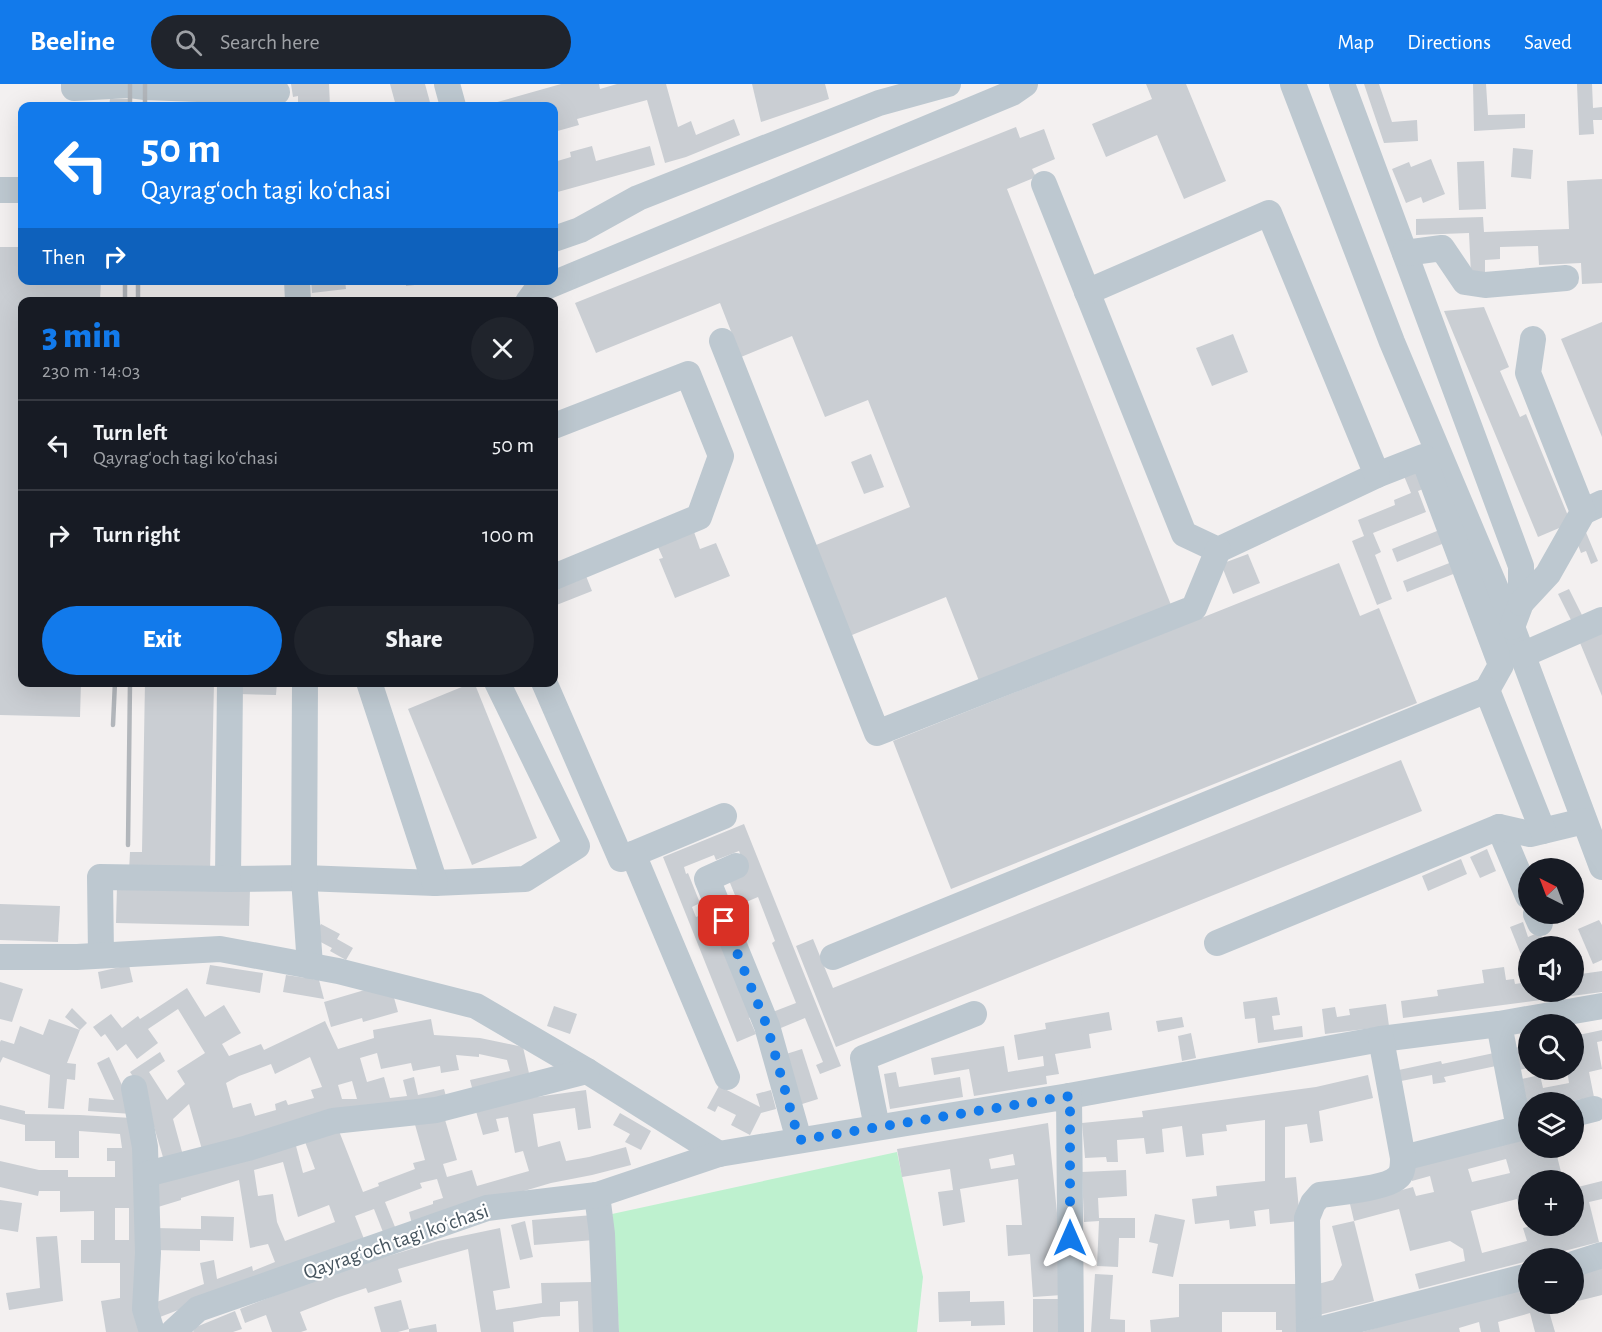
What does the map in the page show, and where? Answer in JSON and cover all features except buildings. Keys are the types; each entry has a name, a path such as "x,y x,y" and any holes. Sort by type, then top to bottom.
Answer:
{"street":[{"path":"74,84 74,88 130,85 277,94"},
{"path":"447,84 452,102"},
{"path":"558,238 580,230 638,198 879,103 947,84"},
{"path":"558,282 1012,93 1025,84"},
{"path":"1293,84 1392,342 1512,627 1602,867"},
{"path":"1342,84 1521,566 1521,603 1512,627"},
{"path":"1044,184 1184,534 1218,550"},
{"path":"0,190 18,190"},
{"path":"1087,292 1269,213 1377,475"},
{"path":"1405,253 1442,248 1465,282 1475,284 1566,278"},
{"path":"532,297 536,291 550,285"},
{"path":"1521,603 1548,574 1592,507 1528,373 1533,339"},
{"path":"722,341 877,733 1194,608 1218,550 1377,475 1423,457 1501,665 1487,690 833,957"},
{"path":"558,424 688,374 721,456 699,517 558,575"},
{"path":"1522,655 1602,620"},
{"path":"228,879 230,687"},
{"path":"305,687 304,878 310,966"},
{"path":"371,687 435,883"},
{"path":"101,956 100,877 304,878 435,883 525,879 577,846 499,687"},
{"path":"546,687 621,859 724,816"},
{"path":"1487,690 1544,831"},
{"path":"1217,943 1499,827 1530,834 1584,821"},
{"path":"1499,827 1518,872"},
{"path":"633,854 727,1077"},
{"path":"736,866 707,879 767,1026 799,1140"},
{"path":"0,957 101,956 220,949 338,971 476,1006 588,1071 719,1154"},
{"name":"Qayragʻoch tagi koʻchasi","path":"172,1332 198,1309 487,1208 597,1195 719,1154 1070,1096 1381,1039 1499,1024 1602,1006"},
{"path":"877,1127 863,1058 974,1014"},
{"path":"1499,1024 1518,1102"},
{"path":"1381,1039 1403,1158 1402,1167 1399,1176 1387,1184 1320,1195 1313,1203 1307,1218 1309,1332 1518,1279"},
{"path":"147,1174 248,1148 333,1121 436,1110 588,1071"},
{"path":"134,1089 145,1147 148,1253 146,1309 152,1332"},
{"path":"1070,1096 1071,1332"},
{"path":"1403,1158 1518,1129"},
{"path":"597,1195 602,1234 606,1332"},
{"path":"1584,1261 1602,1256"}],"green space":[{"path":"897,1152 923,1277 917,1332 619,1332 612,1214"}],"railway":[{"path":"130,84 130,102"},
{"path":"145,84 145,102"},
{"path":"125,285 125,297"},
{"path":"138,285 138,297"},
{"path":"113,725 115,687"},
{"path":"128,845 130,687"}],"route":[{"path":"724,921 767,1026 799,1140 1070,1096 1070,1238"}]}
